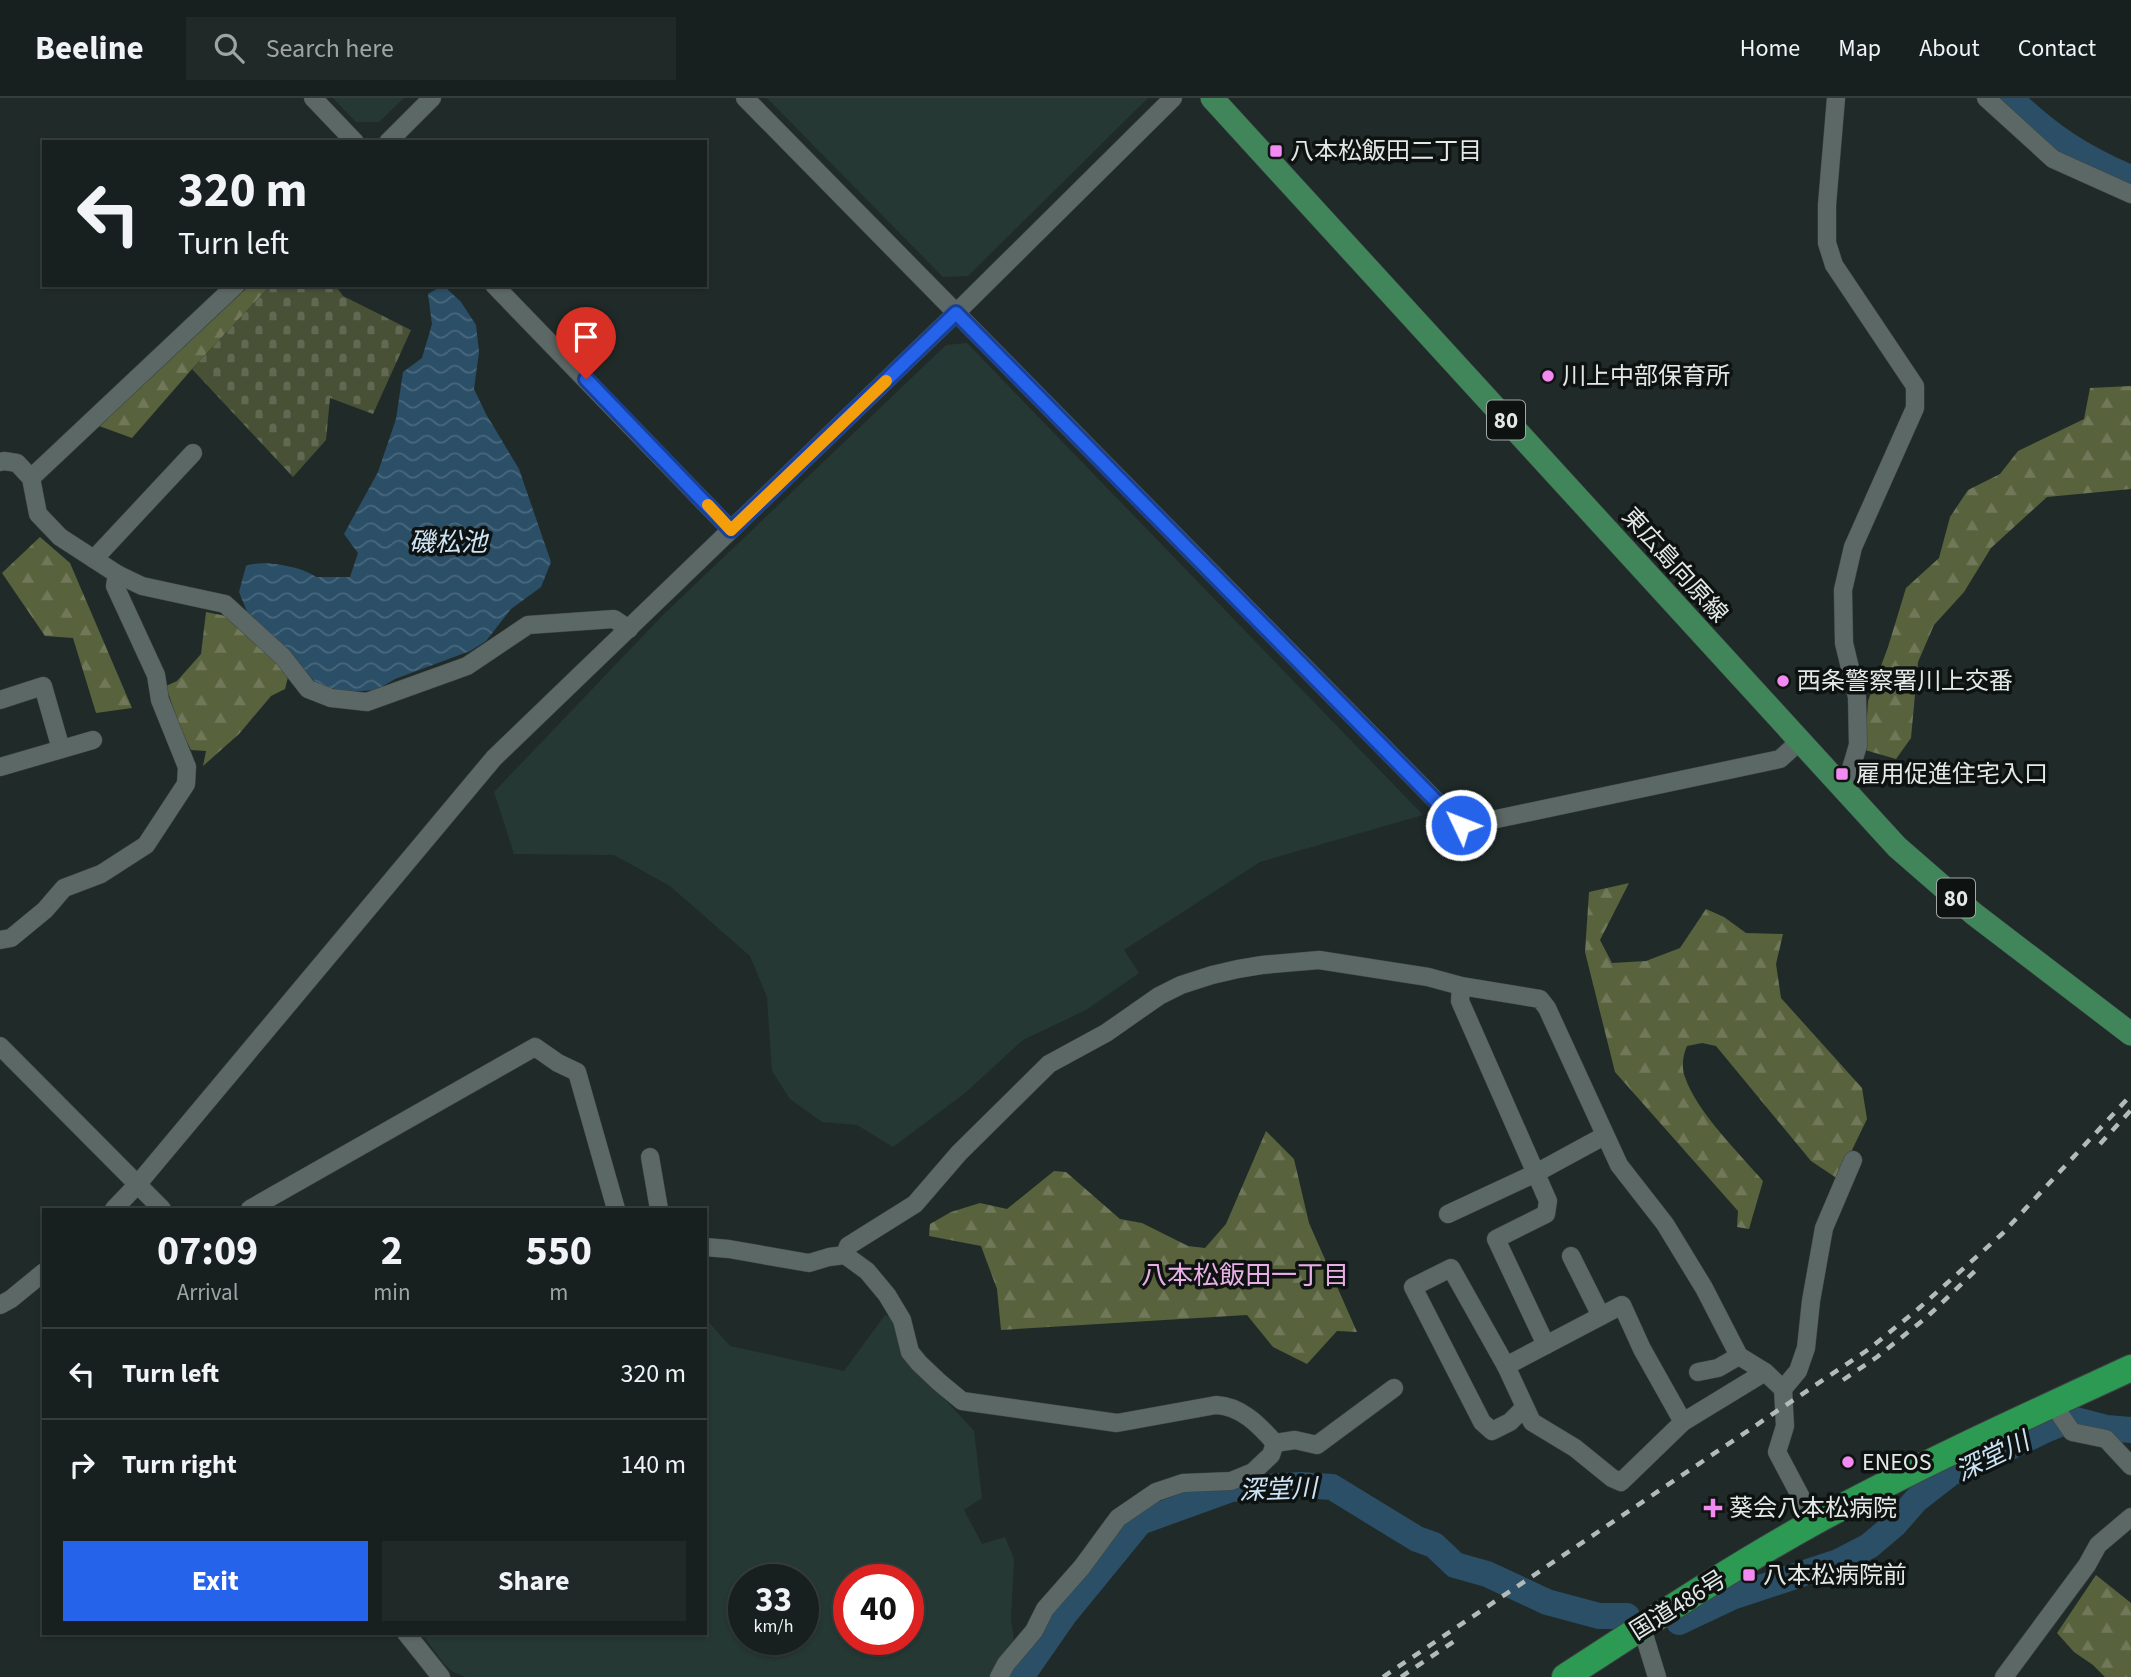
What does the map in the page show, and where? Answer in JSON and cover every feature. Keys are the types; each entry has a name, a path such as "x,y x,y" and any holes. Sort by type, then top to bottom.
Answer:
{"highway":[{"name":"国道486号","path":"1565,1677 1711,1583 1814,1522 1936,1460 2060,1415 2131,1368"}],"main road":[{"name":"東広島向原線","path":"1212,98 1897,847 1974,914 2131,1034"}],"street":[{"path":"313,98 353,140"},
{"path":"390,140 432,98"},
{"path":"745,98 1461,825 1780,758 1800,741"},
{"path":"115,1208 494,758 956,313 1173,98"},
{"path":"1836,98 1827,205 1827,243 1834,265 1915,386 1914,408 1853,548 1843,590 1844,643 1857,697 1858,745 1845,789"},
{"path":"1986,98 2053,159 2131,194"},
{"path":"31,478 234,287"},
{"path":"496,287 731,530"},
{"path":"94,559 194,453"},
{"path":"0,462 17,463 31,478 38,514 60,537 142,586 225,604 283,657 308,689 331,698 367,702 467,666 528,625 614,619 629,629"},
{"path":"0,940 11,938 45,911 64,888 101,874 146,845 186,784 187,767 160,700 156,675 115,586 117,573"},
{"path":"0,700 43,686 61,749"},
{"path":"0,766 93,740"},
{"path":"845,1255 848,1246 915,1204 959,1153 1049,1064 1106,1033 1159,996 1181,985 1238,969 1319,960 1428,977 1461,986 1540,999 1548,1008 1619,1165 1665,1224 1704,1288 1739,1356 1765,1373 1783,1390"},
{"path":"1461,986 1460,1001 1548,1201 1546,1214 1496,1240 1546,1345"},
{"path":"0,1046 161,1208"},
{"path":"252,1208 535,1047 577,1072 616,1208"},
{"path":"1448,1214 1536,1173 1604,1136"},
{"path":"650,1157 659,1208"},
{"path":"1814,1522 1777,1452 1784,1426 1783,1390 1798,1371 1806,1348 1824,1228 1853,1160"},
{"path":"707,1247 809,1263 845,1255 867,1271 887,1295 902,1320 910,1352 962,1401 1117,1423 1216,1405 1230,1406 1261,1427 1275,1443"},
{"path":"1571,1256 1601,1316"},
{"path":"1525,1407 1510,1423 1492,1431 1482,1422 1413,1287 1451,1268 1506,1366 1532,1422 1575,1448 1612,1478 1621,1482 1683,1422 1765,1373"},
{"path":"0,1305 42,1274"},
{"path":"1506,1366 1622,1305 1642,1349 1683,1422"},
{"path":"1698,1372 1717,1368 1739,1356"},
{"path":"1275,1443 1295,1440 1317,1445 1394,1388"},
{"path":"2060,1415 2072,1432 2106,1439 2131,1466"},
{"path":"999,1677 1006,1664 1034,1631 1045,1609 1082,1567 1118,1518 1156,1492 1183,1483 1231,1481 1253,1472 1271,1455 1275,1443"},
{"path":"2004,1677 2087,1565 2098,1545 2131,1517"},
{"path":"1642,1628 1657,1677"},
{"path":"408,1635 441,1677"}],"shaded area":[{"path":"333,98 404,98 379,122 356,122"},
{"path":"767,98 1148,98 968,276 943,277"},
{"path":"967,343 1423,815 1260,862 1124,950 1139,973 1086,1010 1023,1040 965,1093 893,1147 857,1125 822,1122 790,1099 772,1071 767,997 750,956 670,886 614,855 514,854 494,792 663,615 946,345"},
{"path":"885,1315 896,1319 907,1358 974,1431 982,1498 964,1510 982,1544 1005,1537 1014,1559 1011,1619 1014,1641 991,1677 466,1677 453,1672 445,1665 422,1635 707,1635 707,1320 730,1346 844,1371"}],"green space":[{"path":"248,287 269,287 132,438 99,426"},
{"path":"269,287 336,287 343,296 411,330 373,414 330,398 326,440 293,477 192,369"},
{"path":"2131,386 2131,489 2047,497 1991,548 1964,592 1934,625 1918,662 1911,738 1896,759 1865,750 1868,701 1906,588 1939,558 1950,517 1968,490 2000,474 2018,451 2084,419 2090,388"},
{"path":"40,537 70,563 132,708 96,713 73,638 45,636 2,573"},
{"path":"206,612 226,616 272,654 288,677 285,689 271,696 239,734 203,766 206,751 191,750 179,726 166,686 177,681 201,654"},
{"path":"1629,883 1600,940 1612,963 1646,961 1680,948 1706,909 1724,917 1746,933 1783,934 1776,964 1781,998 1862,1088 1867,1119 1838,1179 1811,1161 1716,1046 1702,1043 1687,1046 1683,1069 1698,1104 1763,1181 1749,1229 1737,1227 1738,1211 1615,1072 1585,952 1589,892"},
{"path":"1266,1131 1294,1159 1309,1223 1357,1332 1337,1331 1307,1364 1273,1347 1247,1315 1001,1330 997,1289 981,1246 929,1236 930,1224 951,1212 980,1203 1007,1209 1054,1171 1066,1172 1120,1219 1142,1223 1188,1246 1205,1248 1226,1224"},
{"path":"2096,1575 2131,1603 2131,1677 2105,1677 2074,1652 2057,1633"}],"water":[{"name":"磯松池","path":"445,287 461,302 476,325 479,352 474,389 519,469 551,562 541,587 511,609 486,641 470,651 395,679 376,690 347,692 318,685 248,614 239,592 246,566 262,563 282,565 316,577 350,577 358,553 344,534 378,472 396,419 403,372 422,358 432,324 428,294"}],"waterway":[{"path":"2010,98 2066,144 2131,178"},
{"name":"深堂川","path":"1679,1622 1732,1597 1838,1562 1869,1546 1895,1524 1916,1500 1952,1472 2045,1430 2072,1419 2107,1428 2131,1430"},
{"name":"深堂川","path":"1021,1677 1064,1615 1140,1522 1231,1489 1301,1485 1332,1487 1417,1539 1434,1545 1455,1565 1487,1574 1547,1602 1599,1616 1627,1616"}],"railway":[{"path":"1383,1677 1869,1349 2002,1234 2131,1095"},
{"path":"2100,1144 2131,1110"},
{"path":"1843,1380 1927,1317 1975,1271"},
{"path":"1401,1677 1456,1640"}],"slow traffic":[{"path":"708,505 731,530 886,381"}],"place":[{"name":"八本松飯田二丁目","path":"1276,151"},
{"name":"川上中部保育所","path":"1548,376"},
{"name":"西条警察署川上交番","path":"1783,681"},
{"name":"雇用促進住宅入口","path":"1842,774"},
{"name":"ENEOS","path":"1848,1462"},
{"name":"葵会八本松病院","path":"1713,1508"},
{"name":"八本松病院前","path":"1749,1575"}],"district":[{"name":"八本松飯田一丁目","path":"1245,1275"}],"route":[{"path":"586,379 731,530 956,313 1461,825"}]}
